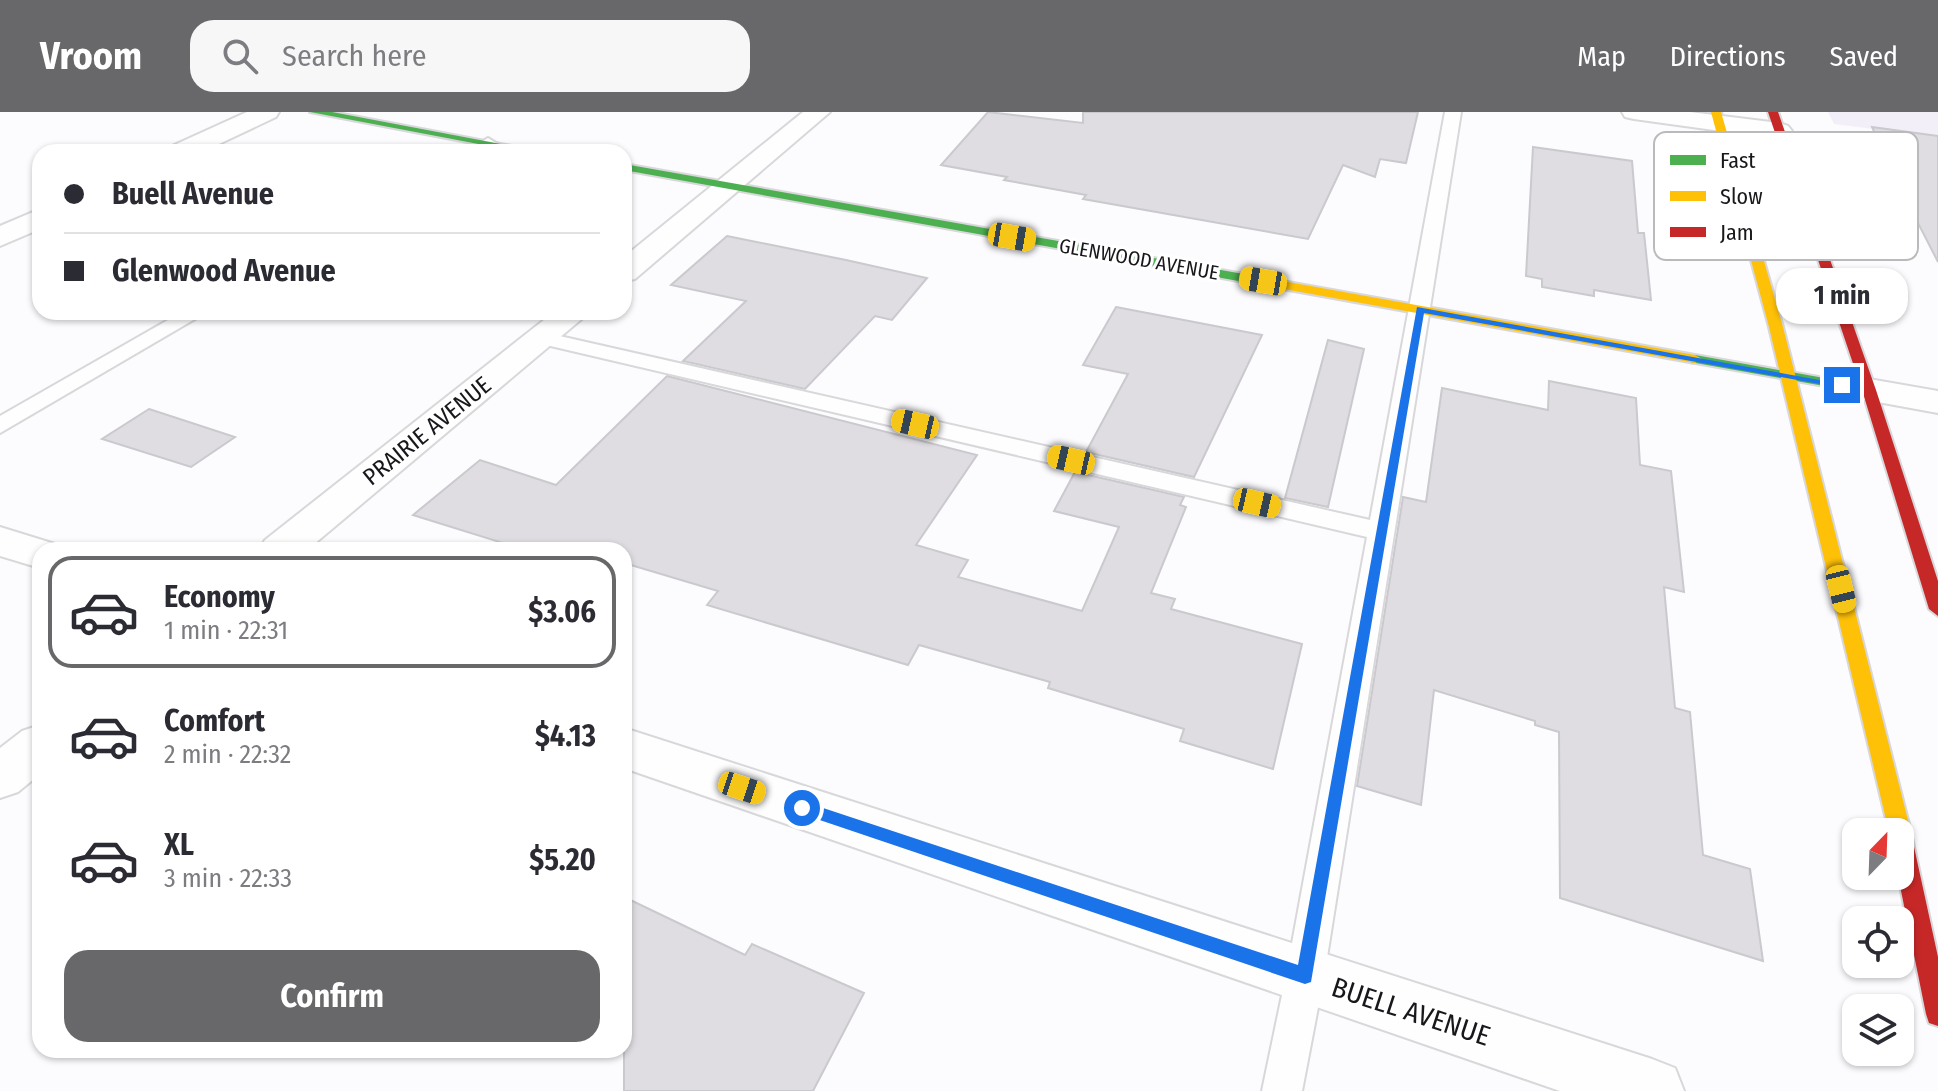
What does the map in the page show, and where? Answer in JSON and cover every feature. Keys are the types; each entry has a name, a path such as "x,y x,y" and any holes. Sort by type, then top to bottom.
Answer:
{"main road":[{"path":"315,112 463,144"},
{"name":"GLENWOOD AVENUE","path":"632,168 1869,390"},
{"path":"1756,260 1788,375 1896,818"},
{"path":"1824,260 1938,609"},
{"path":"1912,890 1938,1014"}],"street":[{"path":"198,144 267,112"},
{"path":"632,265 818,112"},
{"path":"1634,112 1776,121"},
{"path":"0,237 32,222"},
{"name":"PRAIRIE AVENUE","path":"290,542 564,320"},
{"name":"GLENWOOD AVENUE","path":"1869,390 1938,402"},
{"path":"0,541 32,551"},
{"path":"0,777 32,751"},
{"name":"BUELL AVENUE","path":"632,751 1652,1091"}],"lane":[{"path":"1282,1091 1305,976 1453,112"},
{"path":"0,426 183,320"},
{"path":"542,338 1382,532"}],"shaded area":[{"path":"1828,112 1938,112 1938,137 1918,134 1918,132 1834,124"}],"building":[{"path":"988,112 1083,123 1083,112 1418,112 1406,163 1380,159 1375,177 1343,165 1308,239 1083,199 1086,195 941,165"},
{"path":"1872,127 1909,132 1874,132"},
{"path":"1918,133 1938,136 1938,262 1918,223"},
{"path":"1533,147 1632,161 1638,233 1644,233 1651,300 1594,290 1594,296 1542,287 1542,279 1526,276"},
{"path":"727,236 927,278 892,320 875,316 805,389 683,361 746,301 671,285"},
{"path":"1116,307 1262,335 1194,477 1086,452 1128,374 1083,365"},
{"path":"1328,340 1364,349 1328,507 1285,498"},
{"path":"667,376 977,455 916,545 968,560 958,577 1082,611 1119,527 1054,511 1075,472 1184,497 1180,505 1186,507 1151,593 1175,599 1171,609 1302,644 1273,769 1180,741 1184,729 1048,688 1050,682 919,645 908,665 707,605 718,591 632,565 632,542 499,542 413,515 480,460 556,485"},
{"path":"1549,381 1636,398 1640,465 1671,471 1684,592 1664,587 1675,708 1690,712 1703,855 1750,869 1763,961 1560,898 1559,732 1535,725 1535,721 1434,690 1421,805 1357,786 1403,497 1426,502 1442,388 1548,410"},
{"path":"149,409 235,437 191,467 102,439"},
{"path":"632,901 745,955 752,944 864,993 813,1091 624,1091 624,1058 632,1058"}],"traffic: fast":[{"path":"315,112 493,144"},
{"path":"632,168 1266,282"},
{"path":"1695,359 1869,390"}],"traffic: slow":[{"path":"1716,112 1722,132"},
{"path":"1757,260 1897,818"},
{"path":"1266,282 1695,359"}],"traffic: jam":[{"path":"1773,112 1780,132"},
{"path":"1824,260 1938,609"},
{"path":"1912,890 1938,1014"}],"route":[{"path":"802,808 1305,976 1420,309 1842,385"}]}
